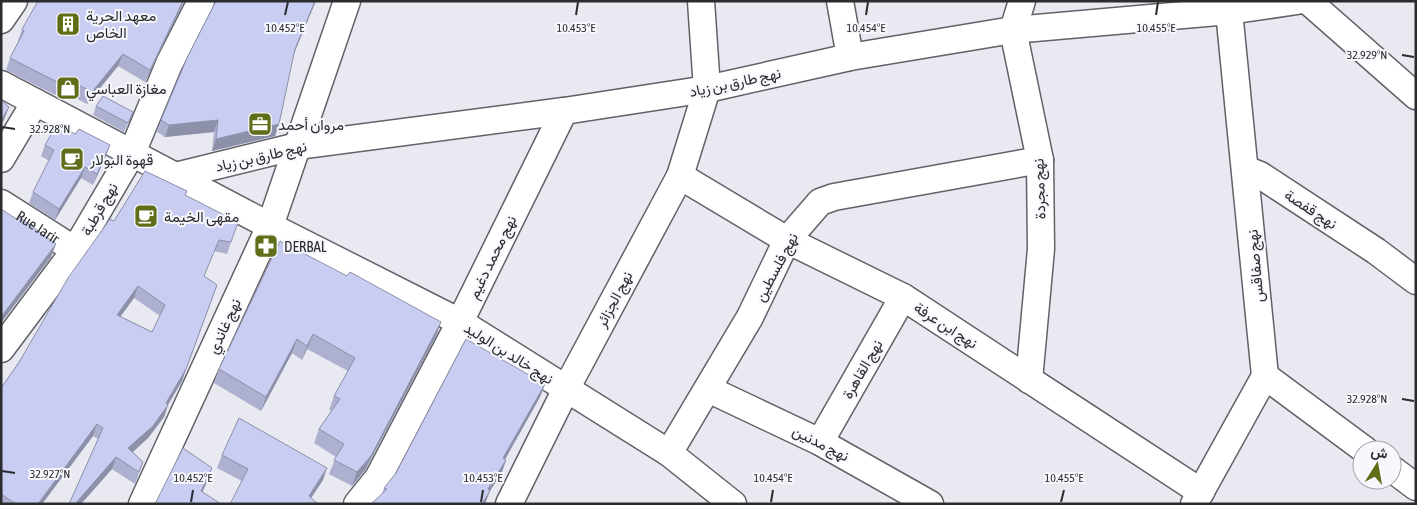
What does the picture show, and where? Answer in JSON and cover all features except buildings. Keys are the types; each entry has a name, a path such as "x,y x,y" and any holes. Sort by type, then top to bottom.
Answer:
{"street":[{"name":"نهج قرطبة","path":"1,349 75,250 132,153 169,64 201,1"},
{"name":"نهج غاندي","path":"142,504 270,226 347,1"},
{"path":"701,1 707,89"},
{"path":"840,1 850,57"},
{"name":"نهج مجردة","path":"1022,1 1013,30 1040,160 1040,249 1029,380"},
{"name":"نهج طارق بن زياد","path":"174,176 297,146 564,111 707,89 850,57 1013,30 1228,6 1297,1"},
{"path":"1308,1 1416,96"},
{"name":"نهج صفاقس","path":"1228,6 1265,376"},
{"name":"نهج خالد بن الوليد","path":"1,84 270,226 460,322 669,453 734,504"},
{"name":"نهج الجزائر","path":"509,504 566,389 680,176 707,89"},
{"path":"1,159 35,102"},
{"name":"نهج محمد دغيم","path":"357,504 378,478 460,322 564,111"},
{"name":"نهج فلسطين","path":"669,453 750,317 788,240 820,202 834,197 1040,160"},
{"name":"نهج قفصة","path":"1245,169 1260,175 1376,252 1416,281"},
{"name":"نهج ابن عرفة","path":"680,176 788,240 903,297 1029,380 1198,498"},
{"name":"Rue Jarir","path":"1,203 75,250"},
{"name":"نهج القاهرة","path":"820,442 903,297"},
{"path":"1198,498 1265,376 1352,440"},
{"name":"نهج مدنين","path":"708,389 820,442 930,504"},
{"path":"1402,476 1416,487"}],"place":[{"name":"معهد الحرية الخاص","path":"68,24"},
{"name":"مغازة العباسي","path":"68,88"},
{"name":"مروان أحمد","path":"260,124"},
{"name":"قهوة البولار","path":"72,159"},
{"name":"مقهى الخيمة","path":"146,216"},
{"name":"DERBAL","path":"266,246"}]}
